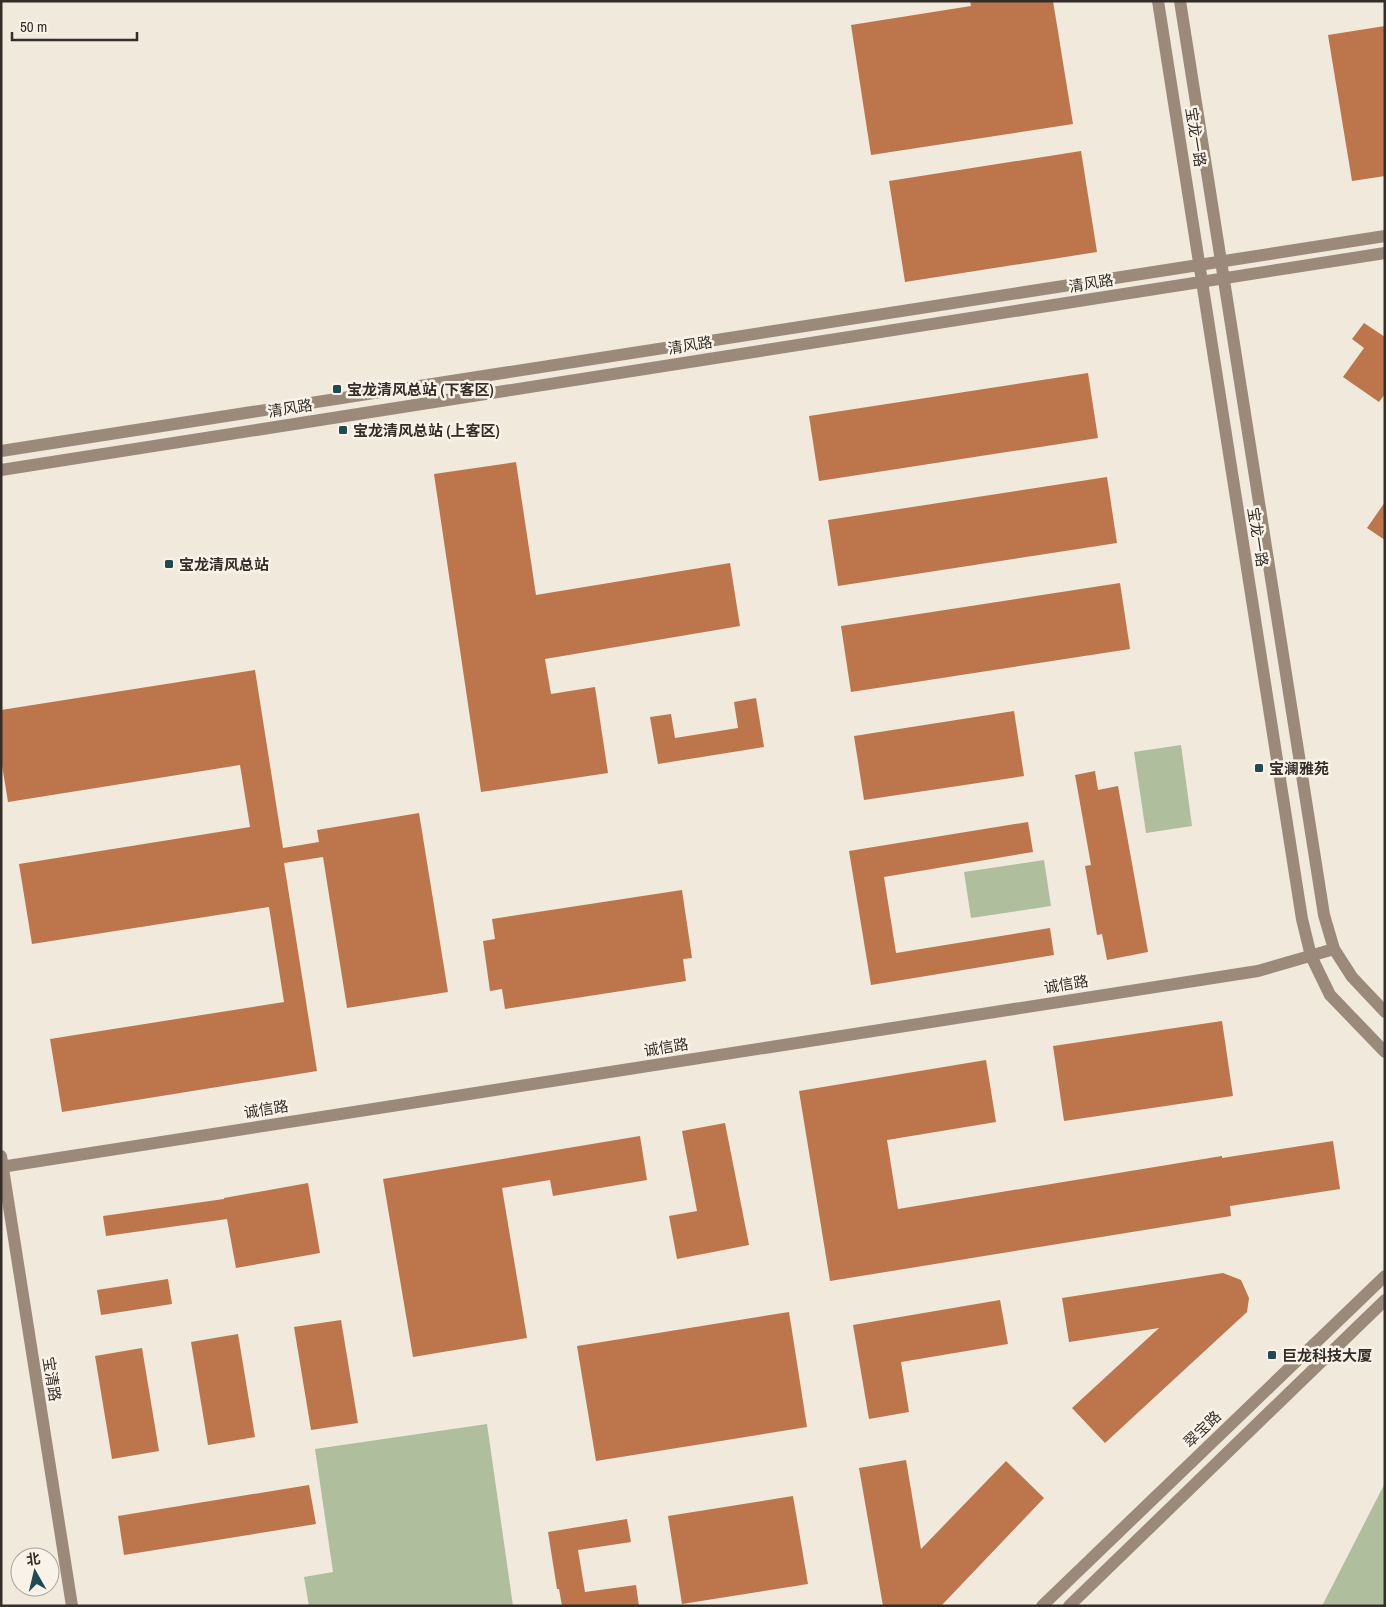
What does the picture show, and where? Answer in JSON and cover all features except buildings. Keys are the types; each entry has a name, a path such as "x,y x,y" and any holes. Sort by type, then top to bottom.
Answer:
{"street":[{"name":"宝龙一路","path":"1158,1 1302,919 1311,956 1330,995 1385,1052"},
{"name":"宝龙一路","path":"1180,1 1322,902 1334,949 1352,977 1385,1012"},
{"name":"清风路","path":"1,451 1385,236"},
{"name":"清风路","path":"1,470 1385,253"},
{"name":"诚信路","path":"2,1163 1258,971 1334,949"},
{"name":"宝清路","path":"2,1163 72,1606"},
{"name":"翠宝路","path":"1042,1606 1385,1276"},
{"path":"1069,1606 1385,1300"}],"green space":[{"path":"1181,745 1192,826 1146,833 1134,752"},
{"path":"1044,860 1051,906 971,918 964,872"},
{"path":"487,1424 513,1606 309,1606 304,1577 333,1572 315,1449"},
{"path":"1385,1483 1385,1606 1322,1606"}],"place":[{"name":"宝龙清风总站 (下客区)","path":"337,389"},
{"name":"宝龙清风总站 (上客区)","path":"343,430"},
{"name":"宝龙清风总站","path":"169,564"},
{"name":"宝澜雅苑","path":"1259,768"},
{"name":"巨龙科技大厦","path":"1272,1355"}]}
